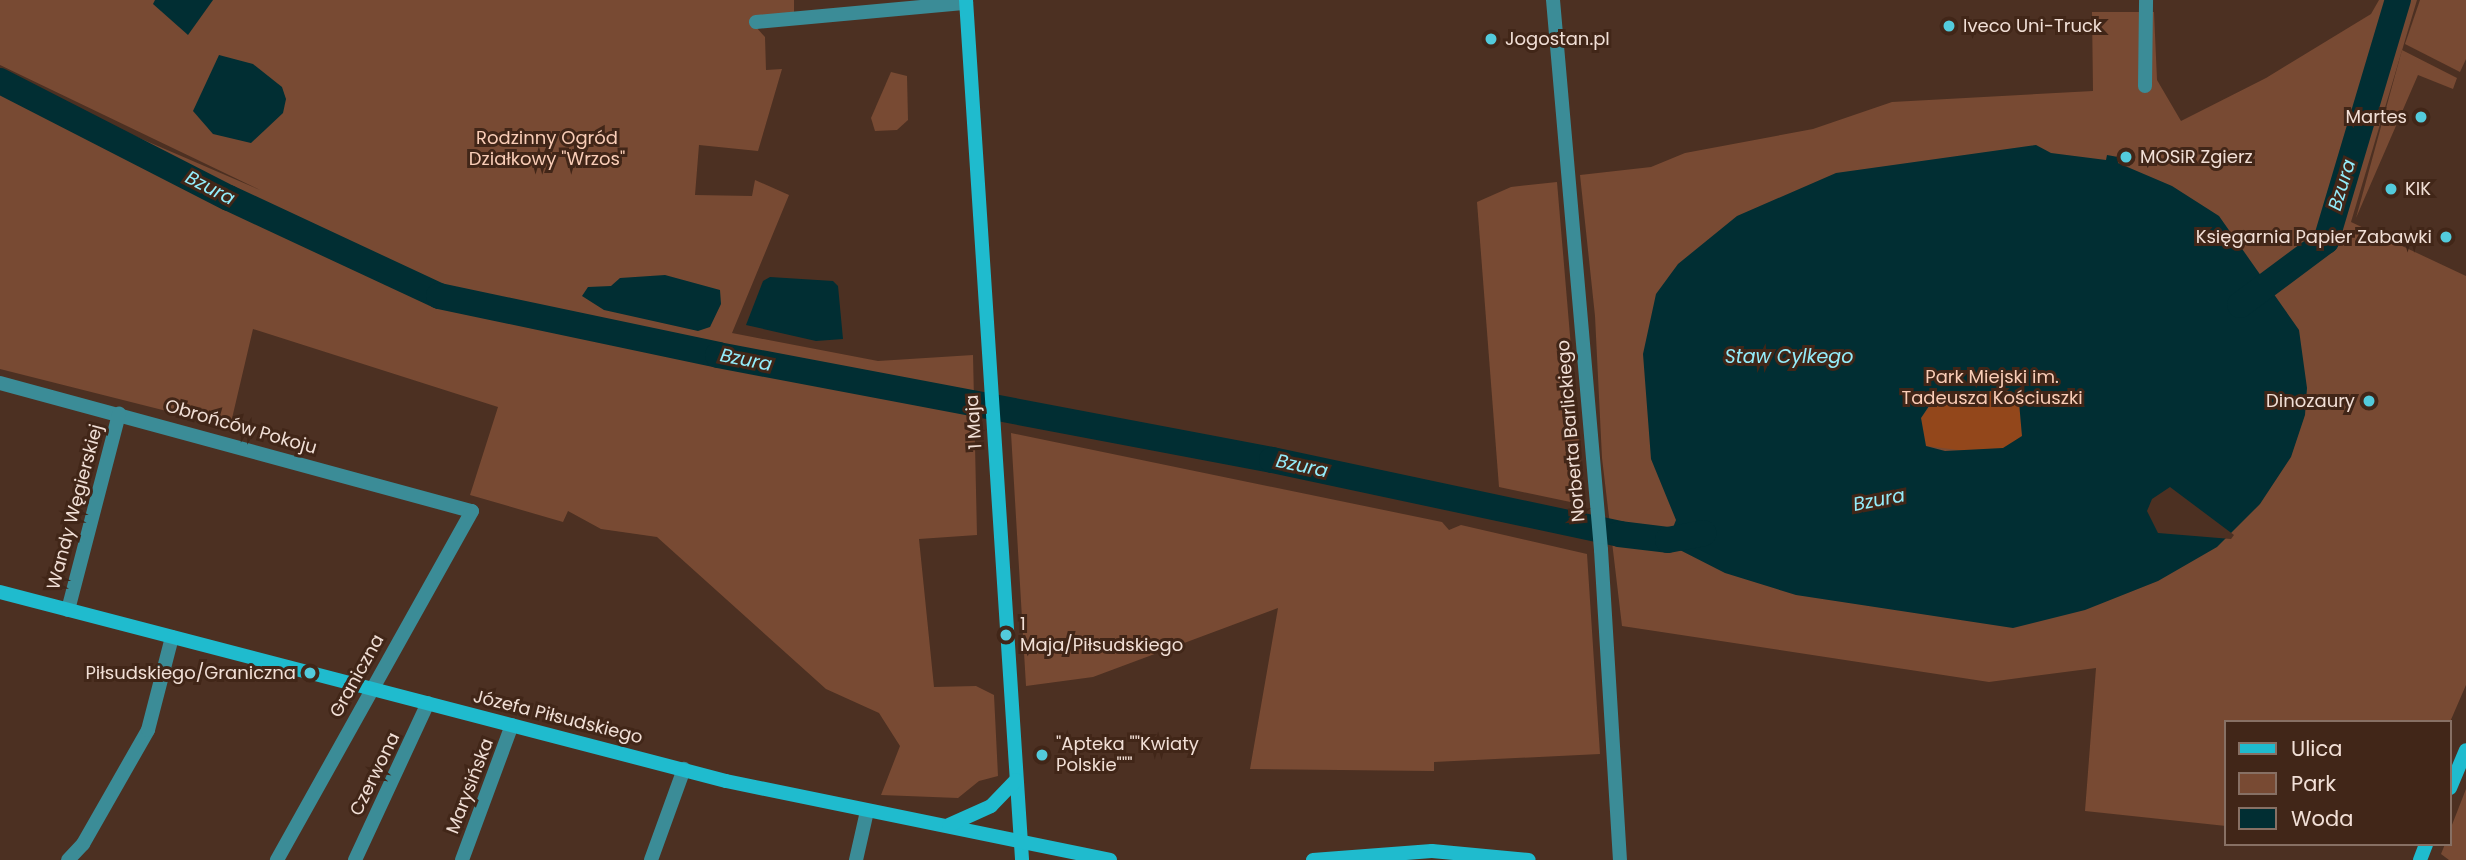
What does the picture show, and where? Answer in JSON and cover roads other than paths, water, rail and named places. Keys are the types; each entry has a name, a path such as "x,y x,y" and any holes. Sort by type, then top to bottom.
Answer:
{"street":[{"name":"Norberta Barlickiego","path":"1553,0 1600,543 1620,860"},
{"path":"2145,86 2146,0"},
{"path":"756,22 966,1"},
{"name":"1 Maja","path":"966,1 1022,860"},
{"name":"Obrońców Pokoju","path":"0,383 472,511"},
{"name":"Wandy Węgierskiej","path":"68,610 119,414"},
{"name":"Graniczna","path":"277,860 472,511"},
{"name":"Józefa Piłsudskiego","path":"0,592 684,769 867,811 1110,860"},
{"path":"68,860 83,844 148,730 172,637"},
{"name":"Czerwona","path":"355,860 428,703"},
{"name":"Marysińska","path":"462,860 512,725"},
{"path":"2452,783 2466,750"},
{"path":"651,860 684,769"},
{"path":"948,826 991,806 1016,780"},
{"path":"856,860 867,811"},
{"path":"1313,860 1432,856 1528,860"}],"water":[{"path":"155,0 213,0 188,35 153,4"},
{"path":"219,55 253,64 282,87 286,99 283,113 251,143 213,134 193,111"},
{"name":"Staw Cylkego","path":"2036,145 2051,153 2106,160 2107,155 2118,157 2118,163 2172,186 2219,216 2299,330 2307,388 2305,415 2291,457 2260,504 2217,547 2158,581 2085,610 2013,628 1796,595 1725,573 1672,546 1668,540 1676,520 1651,459 1643,354 1656,294 1678,264 1737,216 1836,173","holes":["1971,391 2011,391 2019,402 2022,436 2003,448 1945,451 1926,446 1921,418 1933,400"]},
{"path":"665,275 720,290 721,304 710,327 698,331 604,310 582,296 588,287 611,286 620,278"},
{"path":"770,277 833,281 838,286 843,339 816,341 746,325 763,281"}],"waterway":[{"name":"Bzura","path":"2240,305 2326,241 2398,0"},
{"name":"Bzura","path":"0,81 229,198 439,296 718,355 1272,460 1619,534 1668,540 1703,533"}],"place":[{"name":"Iveco Uni-Truck","path":"1949,26"},
{"name":"Jogostan.pl","path":"1491,39"},
{"name":"Martes","path":"2421,117"},
{"name":"MOSiR Zgierz","path":"2126,157"},
{"name":"KIK","path":"2391,189"},
{"name":"Księgarnia Papier Zabawki","path":"2446,237"},
{"name":"Dinozaury","path":"2369,401"},
{"name":"1 Maja/Piłsudskiego","path":"1006,635"},
{"name":"Piłsudskiego/Graniczna","path":"310,673"},
{"name":"\"Apteka \"\"Kwiaty Polskie\"\"\"","path":"1042,755"}],"park label":[{"name":"Rodzinny Ogród Działkowy \"Wrzos\"","path":"547,149"},
{"name":"Park Miejski im. Tadeusza Kościuszki","path":"1992,388"}]}
